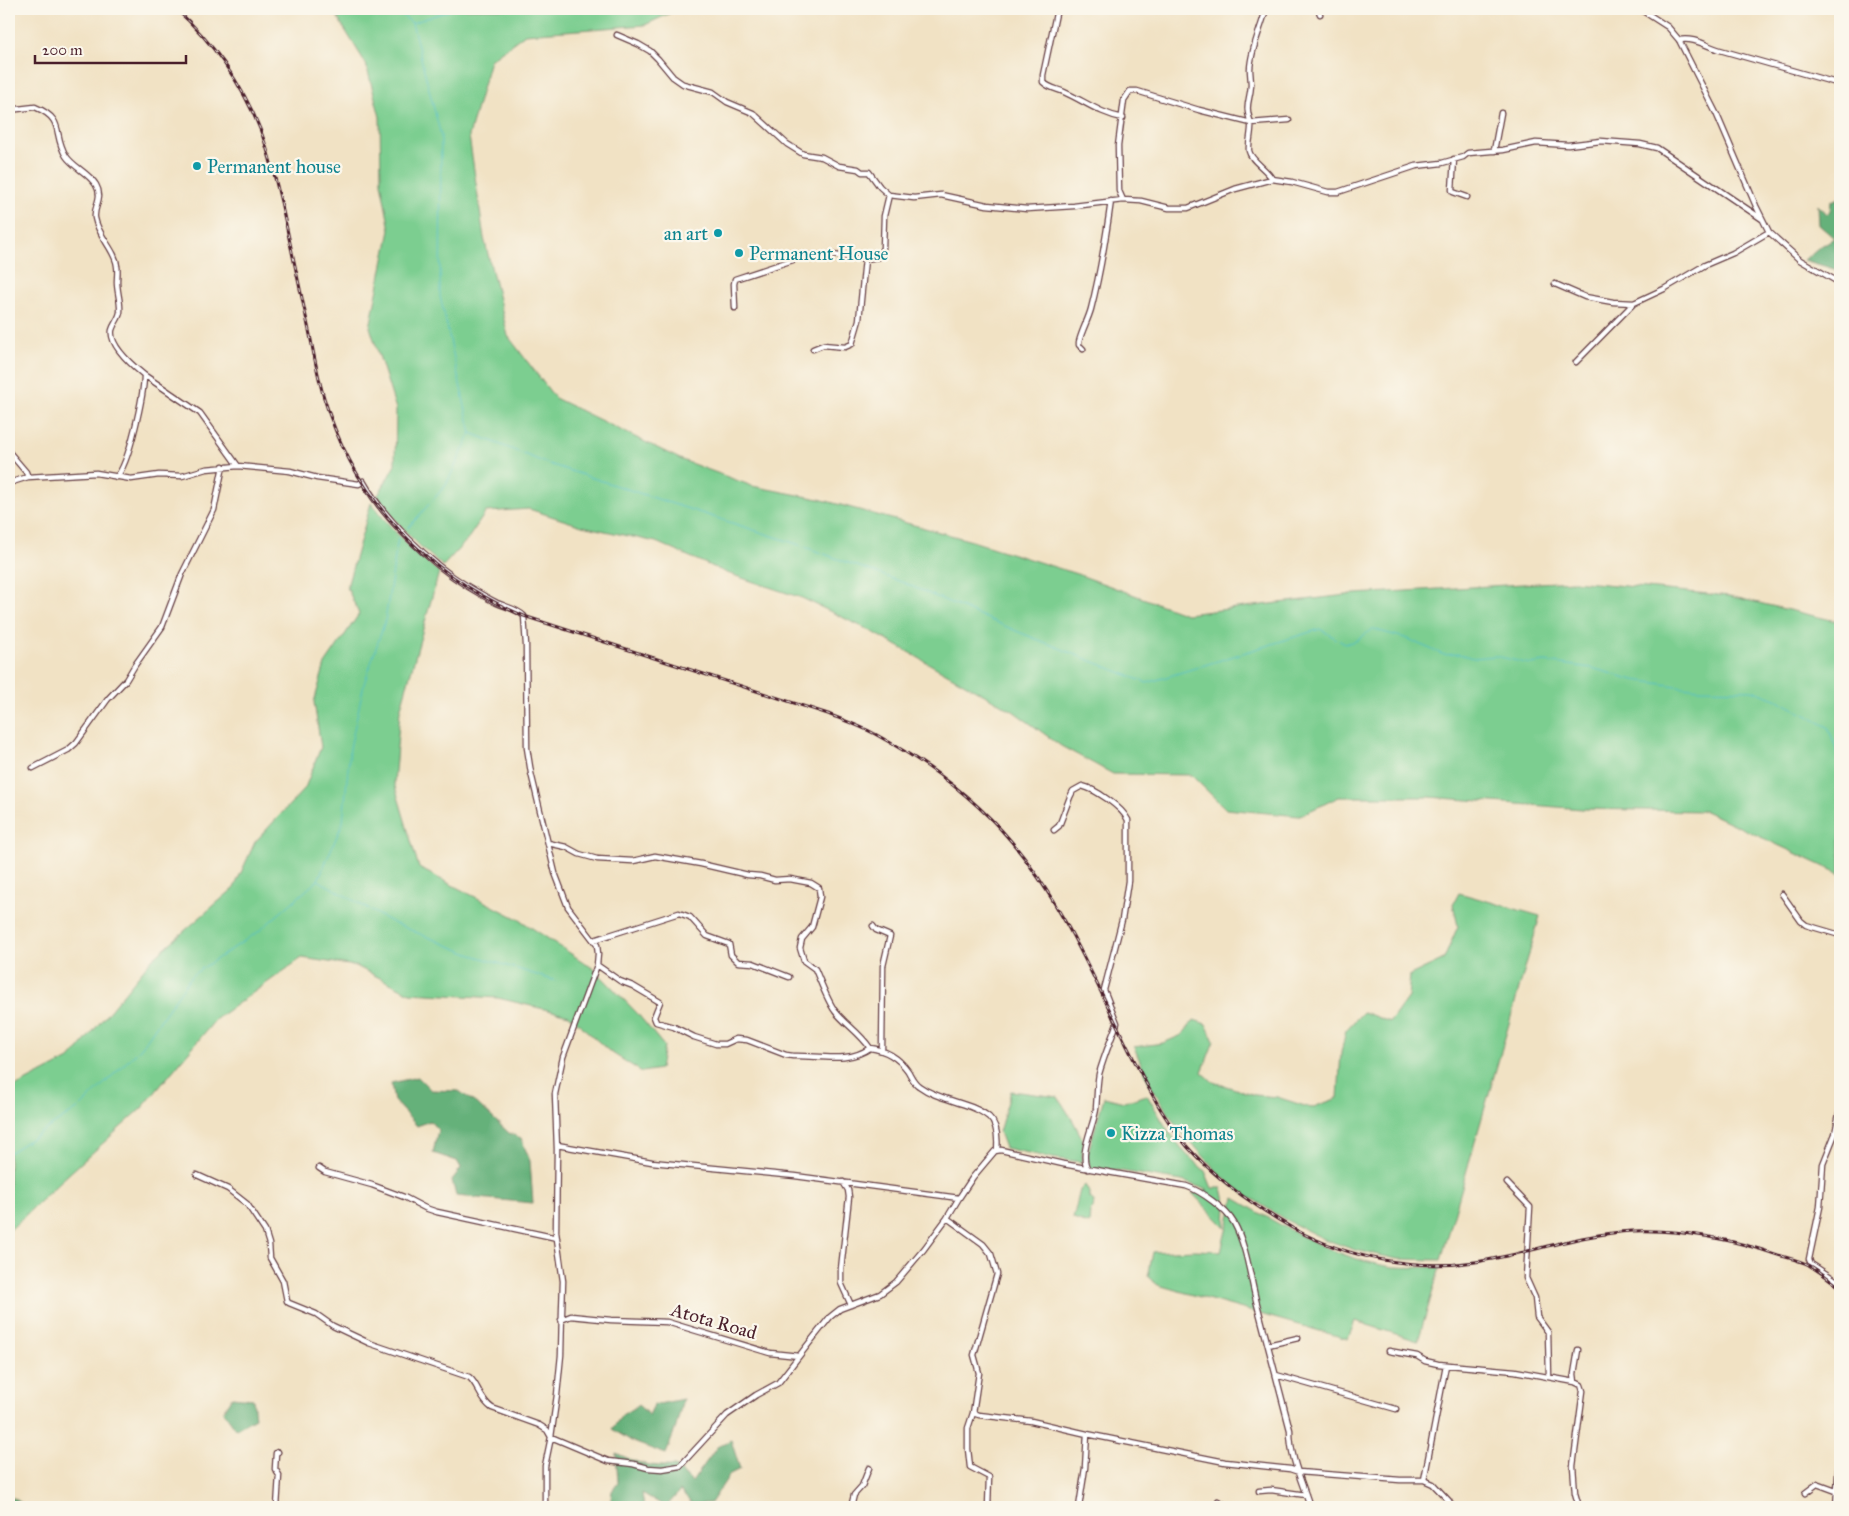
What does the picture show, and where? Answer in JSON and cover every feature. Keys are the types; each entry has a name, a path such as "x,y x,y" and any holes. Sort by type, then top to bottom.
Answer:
{"street":[{"path":"1057,9 1043,82 1047,86 1064,92 1107,114 1123,118"},
{"path":"1266,9 1263,22 1256,36 1250,69 1251,83 1246,103 1251,123 1249,151 1256,162 1268,172 1272,179"},
{"path":"1640,9 1668,27 1679,40 1721,124 1769,232 1800,260 1840,283"},
{"path":"617,35 633,41 650,51 673,78 683,84 713,92 727,102 753,112 787,144 803,154 822,157 839,166 869,172 880,187 889,195 914,198 941,196 994,206 1027,209 1123,200 1141,201 1169,208 1188,208 1235,189 1272,179 1292,182 1328,192 1338,192 1416,166 1442,163 1463,157 1468,153 1494,151 1536,143 1568,145 1601,141 1657,148 1762,219"},
{"path":"1679,40 1695,41 1840,84"},
{"path":"1123,200 1119,191 1118,146 1124,100 1130,91 1137,91 1198,110 1251,123 1289,120"},
{"path":"9,110 35,107 54,120 58,128 59,141 67,158 96,186 99,201 95,219 117,266 120,310 112,336 126,361 200,413 238,466"},
{"path":"1494,151 1502,113"},
{"path":"1454,159 1452,190 1467,197"},
{"path":"735,308 734,284 735,279 741,276 811,255 874,259 881,253 883,248 884,216 889,195"},
{"path":"1083,350 1080,348 1079,342 1091,309 1099,268 1105,249 1111,202"},
{"path":"1576,362 1634,303 1664,289 1705,265 1733,253 1769,232"},
{"path":"813,348 823,345 845,347 852,344 859,320 865,259"},
{"path":"1555,284 1585,297 1613,302 1634,303"},
{"path":"116,477 121,471 127,456 143,388 144,375"},
{"path":"9,452 28,476"},
{"path":"33,768 68,750 76,743 108,699 126,680 162,627 182,574 214,510 223,466"},
{"path":"9,482 28,476 96,473 131,479 158,475 182,476 223,466 290,471 317,478 359,484 363,481 387,514 427,556 466,585 491,600 523,615 526,625 527,748 531,773 555,873 568,907 594,940 598,954 597,965 560,1067 555,1094 556,1238 563,1280 561,1355 551,1437 545,1466 545,1507"},
{"path":"1054,830 1059,826 1073,791 1082,786 1107,799 1124,813 1128,820 1128,881 1122,920 1104,990 1117,1023 1099,1073 1095,1115 1088,1136 1085,1156 1088,1169"},
{"path":"548,844 566,847 584,856 597,859 633,861 655,856 775,880 790,878 816,885 819,888 820,897 812,927 801,942 802,958 804,962 816,971 817,978 834,1010 864,1039 870,1048"},
{"path":"1782,894 1806,926 1840,935"},
{"path":"594,940 660,919 672,913 682,913 694,920 707,936 729,944 731,955 735,960 743,963 753,963 789,977"},
{"path":"873,926 876,930 890,936 883,966 882,1050"},
{"path":"197,1175 228,1190 247,1204 265,1231 269,1241 270,1258 283,1281 289,1303 316,1314 333,1326 369,1343 469,1377 486,1404 492,1408 539,1425 547,1430 551,1437 608,1461 662,1469 680,1466 727,1414 778,1383 830,1318 840,1309 869,1299 890,1287 924,1249 947,1218 958,1198 982,1164 997,1150 995,1126 988,1117 969,1107 922,1088 915,1082 898,1059 882,1050 870,1048 862,1053 842,1057 793,1056 747,1040 736,1039 721,1044 697,1039 674,1027 656,1022 654,1017 660,1002 633,986 620,981 597,965"},
{"path":"1840,1109 1835,1134 1823,1164 1820,1207 1809,1262 1840,1283"},
{"path":"556,1145 652,1162 736,1169 958,1198"},
{"path":"997,1150 1088,1169 1186,1186 1205,1196 1226,1213 1233,1222 1242,1242 1290,1430 1292,1456 1310,1507"},
{"path":"319,1168 325,1172 372,1185 404,1197 425,1208 556,1238"},
{"path":"843,1182 850,1198 841,1283 851,1305"},
{"path":"1507,1183 1530,1207 1526,1278 1536,1298 1537,1317 1548,1332 1549,1377"},
{"path":"947,1218 983,1244 991,1254 997,1274 974,1355 979,1372 968,1438 970,1467 989,1477 988,1507"},
{"name":"Atota Road","path":"561,1320 571,1316 667,1322 770,1353 799,1356"},
{"path":"1268,1345 1298,1338"},
{"path":"1574,1382 1578,1350"},
{"path":"1389,1351 1417,1356 1425,1361 1446,1365 1494,1369 1549,1377 1574,1382 1582,1386 1583,1391 1573,1466 1575,1493 1579,1507"},
{"path":"1424,1480 1446,1365"},
{"path":"1276,1376 1396,1409"},
{"path":"973,1413 1031,1421 1225,1462 1290,1469 1298,1472 1400,1480 1424,1480 1433,1484 1449,1501 1452,1507"},
{"path":"1079,1507 1085,1468 1087,1434"},
{"path":"1836,1507 1840,1443"},
{"path":"277,1507 279,1475 275,1469 276,1453 278,1452"},
{"path":"851,1507 854,1495 862,1486 869,1468"},
{"path":"1805,1493 1817,1484 1836,1491"},
{"path":"1259,1491 1270,1490 1306,1496"},
{"path":"1218,1502 1229,1507"}],"green space":[{"path":"328,9 679,9 645,25 525,34 490,60 469,136 484,238 508,336 555,398 682,460 752,486 819,499 972,541 1080,575 1186,614 1355,594 1573,581 1729,596 1840,622 1840,874 1705,811 1582,809 1429,797 1339,797 1299,816 1226,809 1191,775 1113,774 1061,746 1013,711 871,631 802,598 727,573 656,542 582,526 529,509 486,512 467,540 443,566 408,534 377,497 395,465 396,409 370,327 390,230 381,182 380,117 366,64 336,15"},
{"path":"1840,198 1840,272 1804,260 1834,238 1819,225 1818,205 1826,214 1830,211 1831,201"},
{"path":"371,503 386,522 439,572 400,711 394,783 419,868 520,920 594,969 637,1013 664,1046 660,1069 642,1072 609,1051 569,1015 498,998 410,993 356,966 302,958 216,1019 142,1108 9,1231 9,1090 71,1058 152,959 234,888 255,842 305,788 321,747 314,702 325,664 359,614 347,587"},
{"path":"1459,893 1540,916 1441,1260 1397,1259 1355,1250 1324,1239 1284,1219 1234,1187 1221,1176 1175,1124 1149,1083 1134,1047 1163,1043 1182,1035 1194,1020 1206,1024 1214,1041 1202,1072 1213,1082 1255,1095 1277,1097 1311,1108 1338,1098 1341,1053 1346,1030 1363,1012 1390,1022 1408,997 1410,975 1444,959 1458,926 1453,904"},
{"path":"418,1077 431,1090 459,1091 481,1107 509,1133 521,1138 530,1161 533,1203 456,1196 452,1180 461,1168 457,1161 433,1153 438,1130 430,1121 417,1126 394,1101 391,1083"},
{"path":"1011,1091 1058,1097 1084,1142 1081,1162 1005,1148 999,1132"},
{"path":"1147,1095 1167,1129 1186,1154 1205,1171 1212,1188 1222,1188 1226,1205 1225,1227 1192,1193 1208,1190 1182,1181 1115,1170 1091,1169 1087,1156 1104,1097 1124,1102"},
{"path":"1085,1185 1089,1192 1089,1198 1094,1201 1093,1209 1090,1211 1089,1224 1073,1219 1080,1190"},
{"path":"1234,1198 1310,1240 1351,1257 1393,1267 1440,1267 1418,1341 1355,1321 1348,1339 1158,1285 1148,1277 1153,1252 1221,1251"},
{"path":"232,1397 253,1399 255,1418 236,1429 223,1411"},
{"path":"683,1399 676,1427 666,1454 633,1442 612,1429 622,1415 638,1405 649,1415 654,1405"},
{"path":"731,1440 740,1469 730,1474 711,1503 692,1504 680,1491 666,1507 642,1493 644,1507 610,1507 612,1491 618,1483 616,1453 645,1464 675,1466 692,1482 717,1447"},
{"path":"9,1498 14,1498 27,1507 9,1507"}],"waterway":[{"path":"394,9 412,23 441,136 440,296 471,433 446,485 408,528"},
{"path":"412,23 454,9"},
{"path":"471,433 546,463 791,542 904,583 1021,633 1147,683 1320,629 1345,644 1356,641 1372,629 1405,638 1444,655 1459,654 1473,658 1496,656 1530,664 1545,662 1592,668 1634,680 1698,689 1752,690 1776,699 1828,727 1840,759"},
{"path":"9,1153 79,1108 141,1048 192,975 258,932 318,880 343,822 350,748 364,684 385,621 398,538"},
{"path":"318,880 391,922 469,954 556,981"}],"railway":[{"path":"176,9 214,49 235,80 253,112 269,156 281,202 324,398 337,435 355,469 375,501 399,530 426,556 456,579 489,599 524,616 828,714 875,734 912,756 948,781 997,825 1029,864 1076,941 1135,1062 1166,1118 1175,1132 1196,1156 1230,1186 1294,1229 1336,1248 1382,1260 1429,1265 1475,1262 1613,1233 1633,1231 1688,1233 1743,1244 1797,1260 1813,1267 1840,1287"}],"place":[{"name":"Permanent house","path":"197,166"},
{"name":"an art","path":"718,233"},
{"name":"Permanent House","path":"739,253"},
{"name":"Kizza Thomas","path":"1111,1133"}]}
